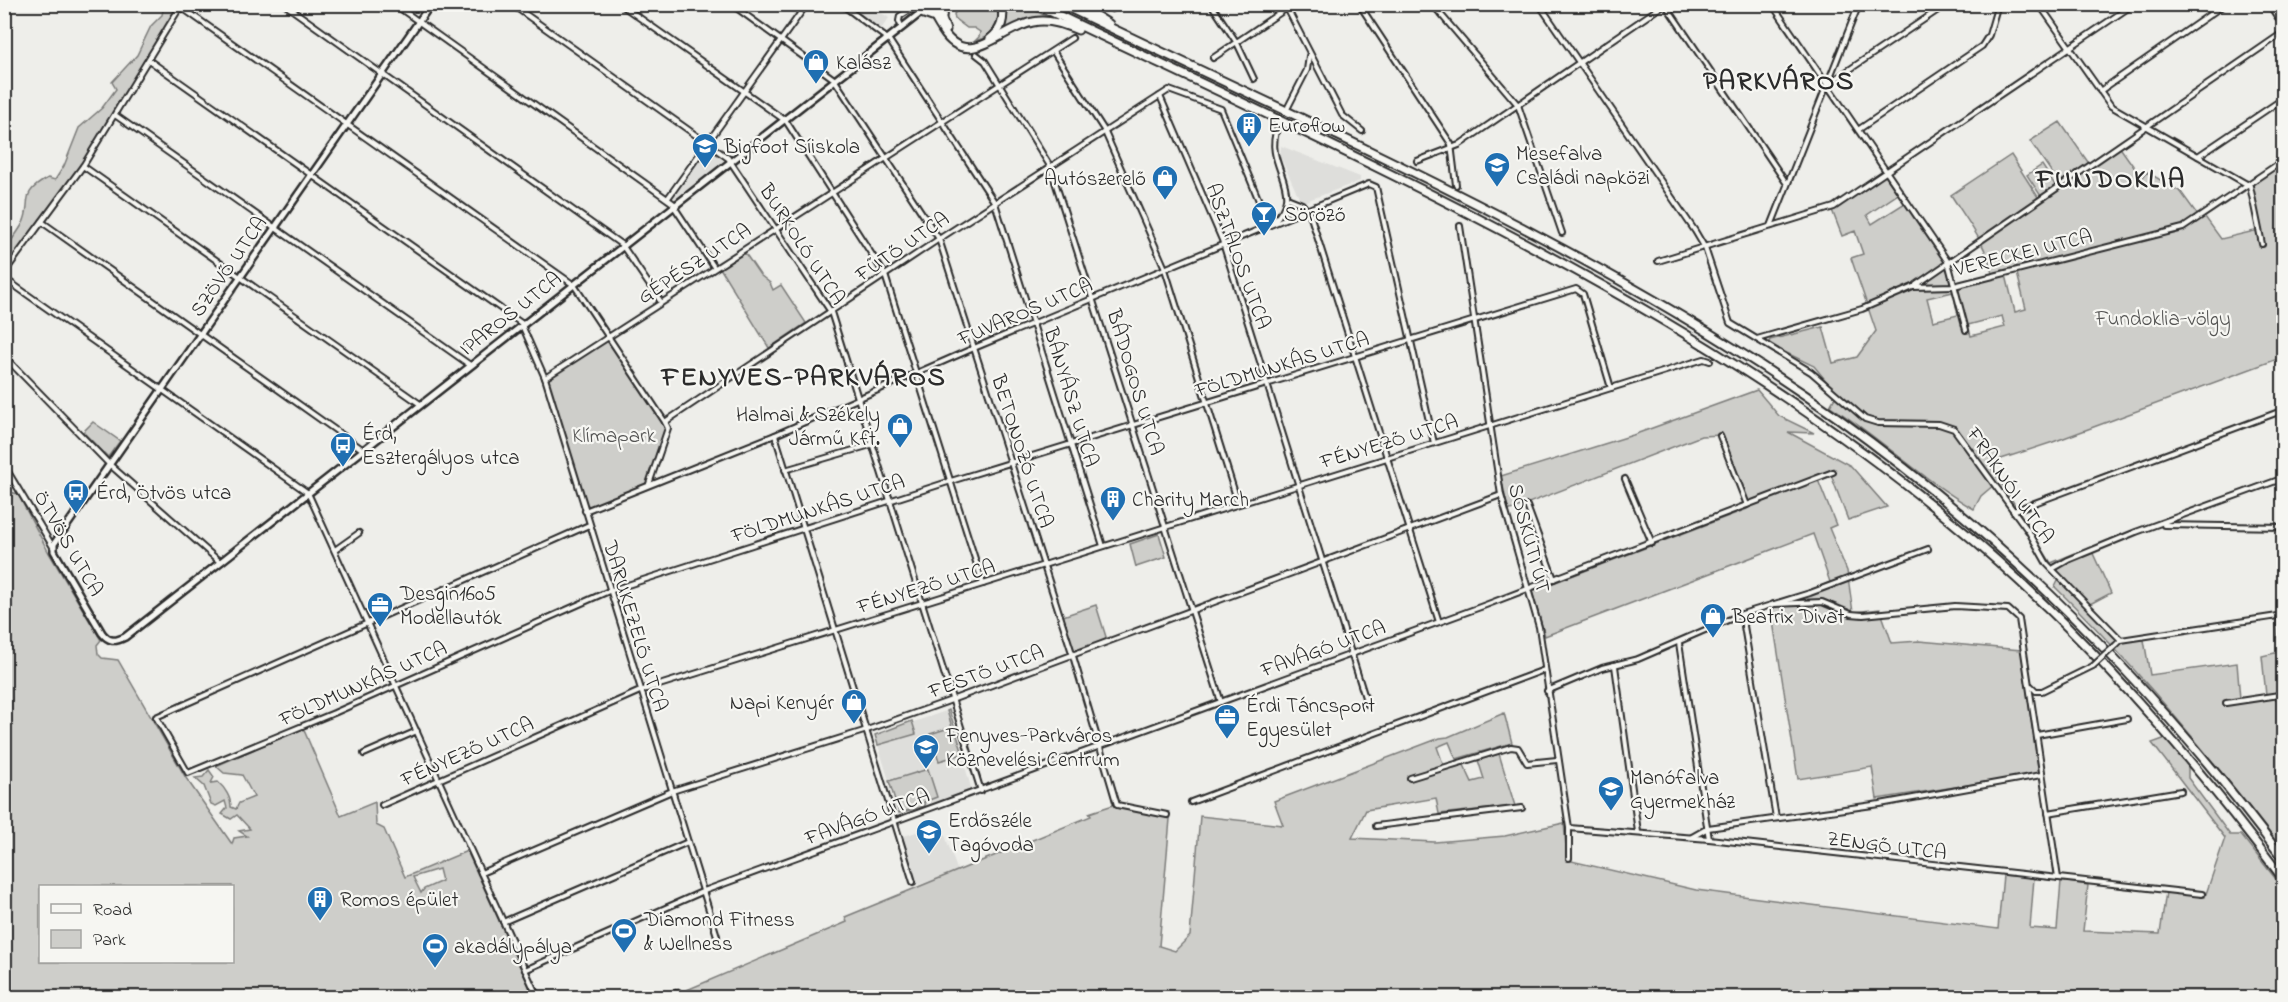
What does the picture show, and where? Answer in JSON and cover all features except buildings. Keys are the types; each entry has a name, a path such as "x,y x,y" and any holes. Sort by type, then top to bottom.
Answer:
{"highway":[{"path":"932,4 950,41 969,48 980,46 1026,23 1047,21 1117,44"},
{"path":"938,19 944,4"},
{"path":"921,13 938,19 956,40 966,44 979,44 990,39 999,31 1003,20 1001,4"},
{"path":"1035,4 1384,172 1559,262 1706,346 1833,430 1967,534 2090,649 2190,760 2283,879"},
{"path":"1061,4 1467,200 1613,278 1703,331 1838,418 1967,519 2092,635 2178,728 2283,860"},
{"path":"1077,4 1103,19 1118,32"}],"street":[{"path":"284,4 625,247 661,302"},
{"path":"394,4 669,198 714,267"},
{"name":"SZÖVŐ UTCA","path":"53,547 431,4"},
{"name":"BURKOLÓ UTCA","path":"511,4 732,162 831,312 860,398 981,791"},
{"path":"620,4 786,121 885,275 982,584"},
{"path":"731,4 836,81"},
{"path":"669,198 783,41 807,4"},
{"path":"841,4 889,39"},
{"path":"902,28 899,21 900,16 919,4"},
{"name":"IPAROS UTCA","path":"106,638 114,641 125,637 362,449 786,121 932,4"},
{"path":"1112,9 1124,4"},
{"path":"1211,4 1237,43 1254,79"},
{"path":"1213,58 1288,10 1293,4"},
{"path":"1359,4 1452,148 1456,185"},
{"path":"1432,4 1518,105 1563,233"},
{"path":"1539,4 1695,231 1704,248"},
{"path":"1772,4 1948,262 1966,330"},
{"path":"1771,226 1859,4"},
{"path":"1827,84 1947,4"},
{"path":"1858,130 1982,45 1989,35 1998,4"},
{"path":"1658,261 1834,207 2134,4"},
{"path":"2100,91 2225,4"},
{"path":"2269,4 2283,27"},
{"path":"1417,161 1452,148 1664,5 1787,185"},
{"path":"2039,5 2111,106 2247,185 2252,192 2262,244"},
{"path":"4,273 83,166 182,6 574,285 668,428 648,486"},
{"path":"1288,10 1342,116 1362,131"},
{"path":"1913,287 2283,32"},
{"name":"GÉPÉSZ UTCA","path":"545,378 941,120 1072,38"},
{"name":"BÁNYÁSZ UTCA","path":"889,39 995,203 1103,546"},
{"path":"1053,51 1104,130 1165,268 1239,503"},
{"name":"BÁDOGOS UTCA","path":"976,54 985,61 1050,166 1221,702"},
{"path":"1288,107 1307,70 1309,54"},
{"path":"150,61 522,326"},
{"name":"BETONOZÓ UTCA","path":"836,81 939,239 1073,656 1117,805 1167,815"},
{"path":"1160,96 1172,90 1219,108 1269,225 1281,212 1287,198 1285,181 1273,152 1277,129"},
{"name":"FŰTŐ UTCA","path":"665,422 1104,130 1160,96"},
{"name":"ASZTALOS UTCA","path":"1160,96 1223,244 1367,704"},
{"path":"2198,156 2283,98"},
{"path":"115,115 470,365"},
{"name":"VERECKEI UTCA","path":"1756,340 1856,311 1913,287 1954,286 2183,228 2283,160"},
{"path":"83,166 420,405"},
{"name":"FUVAROS UTCA","path":"585,511 775,435 974,348 1369,184 1376,187 1410,339"},
{"path":"1287,198 1307,208 1439,622"},
{"path":"42,222 362,449"},
{"name":"SÓSKÚTI ÚT","path":"1460,226 1501,495 1539,627 1557,760 1569,828 1569,858"},
{"name":"FRAKNÓI UTCA","path":"1704,248 1730,323 1811,372 1865,419 1878,423 1939,424 1954,429 2029,532 2047,564 2054,568 2096,616 2121,640"},
{"path":"4,278 308,493 369,622 538,998"},
{"name":"FÖLDMUNKÁS UTCA","path":"369,622 156,717 188,773 397,685 609,591 1010,463 1576,289 1583,294 1611,388"},
{"name":"DARUKEZELŐ UTCA","path":"522,326 545,378 717,936"},
{"path":"1410,339 1434,443"},
{"path":"4,356 109,464 220,562"},
{"path":"1489,426 1704,359 1710,361"},
{"path":"2013,511 2283,410"},
{"name":"FÉNYEZŐ UTCA","path":"382,805 640,691 1489,426"},
{"path":"775,435 913,882"},
{"path":"1720,436 1747,505"},
{"path":"785,470 874,444"},
{"name":"ÖTVÖS UTCA","path":"4,465 106,638"},
{"name":"FAVÁGÓ UTCA","path":"525,970 704,891 1652,543 1833,472"},
{"path":"2054,568 2116,540 2283,478"},
{"path":"1625,479 1652,543"},
{"name":"FESTŐ UTCA","path":"481,873 672,791 867,730 1073,656 1501,495"},
{"path":"1527,506 1554,579"},
{"path":"2181,516 2182,525"},
{"path":"369,622 589,525"},
{"path":"2160,525 2283,527"},
{"path":"335,550 359,533"},
{"path":"1547,691 1602,668 1615,666 1679,643 1742,614 1928,549"},
{"path":"1774,604 1828,603 1851,614 1863,615 1930,607 2008,609 2019,619 2058,878"},
{"path":"1742,614 1776,818"},
{"path":"2030,686 2036,691 2042,691 2093,666 2121,640 2283,615"},
{"path":"1679,643 1709,839"},
{"path":"1615,666 1638,832"},
{"path":"1191,802 1544,670"},
{"path":"2033,703 2042,691"},
{"path":"2226,704 2283,691"},
{"path":"2037,735 2127,719"},
{"path":"364,754 417,731"},
{"path":"1410,777 1511,747 1518,748 1527,763 1557,760"},
{"path":"1691,838 1708,828 1975,789 2042,775"},
{"path":"2048,813 2181,791"},
{"path":"1376,826 1522,808"},
{"name":"ZENGŐ UTCA","path":"1569,828 1709,839 2202,894"},
{"path":"503,922 688,842"},
{"path":"666,998 678,992"}],"shaded area":[{"path":"861,5 870,5 889,18 881,29 856,11"},
{"path":"1281,146 1360,177 1360,181 1306,201 1300,200 1280,156"},
{"name":"Bigfoot Síiskola","path":"709,148 726,163 676,201 673,197"},
{"name":"Fenyves-Parkváros Köznevelési Centrum","path":"949,710 972,791 899,813 875,735"},
{"name":"Erdőszéle Tagóvoda","path":"941,824 958,872 918,885 901,837"}],"green space":[{"path":"164,5 182,5 83,166 5,273 6,250 22,225 32,189 48,178 55,180 64,166 79,128 102,108 116,89 112,82 137,55 151,26 162,15"},
{"path":"961,5 996,5 997,23 987,36 975,41 980,32 974,28 967,28 955,19 954,14"},
{"path":"1004,5 1024,5 1052,19 1002,32 1006,21"},
{"name":"Fundoklia-völgy","path":"2060,122 2090,165 2119,146 2143,177 2147,172 2181,192 2199,217 2239,188 2245,188 2283,162 2283,357 2053,442 1989,463 2051,563 2090,547 2111,593 2088,605 2121,637 2144,640 2150,675 2237,663 2240,699 2266,695 2262,656 2279,652 2275,613 2283,612 2283,850 2173,714 2055,587 2060,577 2049,566 2034,537 1995,484 1981,496 1974,509 1955,498 1830,406 1837,394 1814,366 1768,344 1770,340 1823,327 1833,363 1857,357 1876,331 1851,258 1863,254 1855,231 1842,236 1832,210 1885,175 1898,194 1867,215 1872,224 1905,203 1945,262 1951,285 1992,274 1981,243 1951,195 2011,155 2038,197 2041,196 2027,175 2042,165 2055,185 2059,183 2030,141","holes":["2249,188 2259,230 2221,239 2205,217","2017,273 2026,309 2015,312 2006,275","1953,292 1958,315 1933,321 1927,298","2002,316 2005,327 1971,336 1968,325"]},
{"path":"745,253 760,275 770,283 773,290 781,285 806,323 769,348 720,268"},
{"name":"Klímapark","path":"609,337 666,428 647,485 592,507 585,504 547,378"},
{"path":"1757,390 1779,416 1814,433 1788,432 1851,466 1887,507 1848,520 1831,475 1818,480 1836,525 1829,528 1847,571 1853,612 1880,609 1892,643 1919,641 2021,650 2039,774 1877,799 1872,767 1798,779 1771,609 1830,582 1813,534 1545,636 1532,591 1747,509 1722,435 1701,436 1508,511 1501,476 1633,435"},
{"path":"93,422 120,441 108,457 83,432"},
{"path":"10,484 13,487 10,492 18,494 49,553 101,640 97,645 98,654 102,658 118,660 186,778 232,844 234,838 247,836 239,831 250,829 237,815 231,819 222,814 227,808 225,801 216,806 211,804 204,786 195,778 203,777 209,770 214,777 211,783 221,784 229,797 231,807 236,809 239,803 254,797 242,775 224,773 216,766 303,728 341,816 375,802 376,825 384,829 405,877 467,851 534,997 5,997 4,485","holes":["439,869 442,881 424,889 421,893 413,877"]},
{"path":"1159,534 1166,557 1136,567 1130,544"},
{"path":"1096,605 1107,640 1074,653 1063,616"},
{"path":"949,710 963,754 939,761 930,734 952,727 947,711"},
{"path":"1504,713 1512,743 1456,759 1449,742 1437,747 1445,769 1464,765 1472,782 1484,779 1478,760 1499,754 1515,806 1439,814 1436,798 1366,810 1352,838 1435,842 1505,836 1564,823 1567,860 1696,890 1998,929 2003,875 2034,878 2030,928 2057,930 2061,881 2088,885 2083,931 2160,934 2166,892 2205,897 2225,838 2152,743 2166,738 2188,765 2188,778 2230,835 2241,835 2283,888 2283,997 668,998 847,922 845,917 1091,816 1089,813 1119,803 1170,819 1159,946 1175,951 1190,936 1200,816 1283,825 1274,801 1440,738 1448,737"},
{"path":"912,721 916,734 878,745 875,735"},
{"path":"928,769 937,797 924,802 925,806 899,813 889,781"}],"place":[{"name":"Kalász","path":"816,85"},
{"name":"Euroflow","path":"1249,148"},
{"name":"Bigfoot Síiskola","path":"705,169"},
{"name":"Mesefalva Családi napközi","path":"1497,188"},
{"name":"Autószerelő","path":"1165,201"},
{"name":"Söröző","path":"1264,237"},
{"name":"Halmai & Székely Jármű Kft.","path":"900,449"},
{"name":"Érd, Esztergályos utca","path":"343,468"},
{"name":"Érd, Ötvös utca","path":"76,515"},
{"name":"Charity March","path":"1113,522"},
{"name":"Desgin1605 Modellautók","path":"380,628"},
{"name":"Beatrix Divat","path":"1713,639"},
{"name":"Napi Kenyér","path":"854,725"},
{"name":"Érdi Táncsport Egyesület","path":"1227,740"},
{"name":"Fenyves-Parkváros Köznevelési Centrum","path":"926,770"},
{"name":"Manófalva Gyermekház","path":"1611,812"},
{"name":"Erdőszéle Tagóvoda","path":"929,855"},
{"name":"Romos épület","path":"320,922"},
{"name":"Diamond Fitness & Wellness","path":"624,954"},
{"name":"akadálypálya","path":"435,969"}],"district":[{"name":"PARKVÁROS","path":"1779,80"},
{"name":"FUNDOKLIA","path":"2111,178"},
{"name":"FENYVES-PARKVÁROS","path":"804,376"}]}
